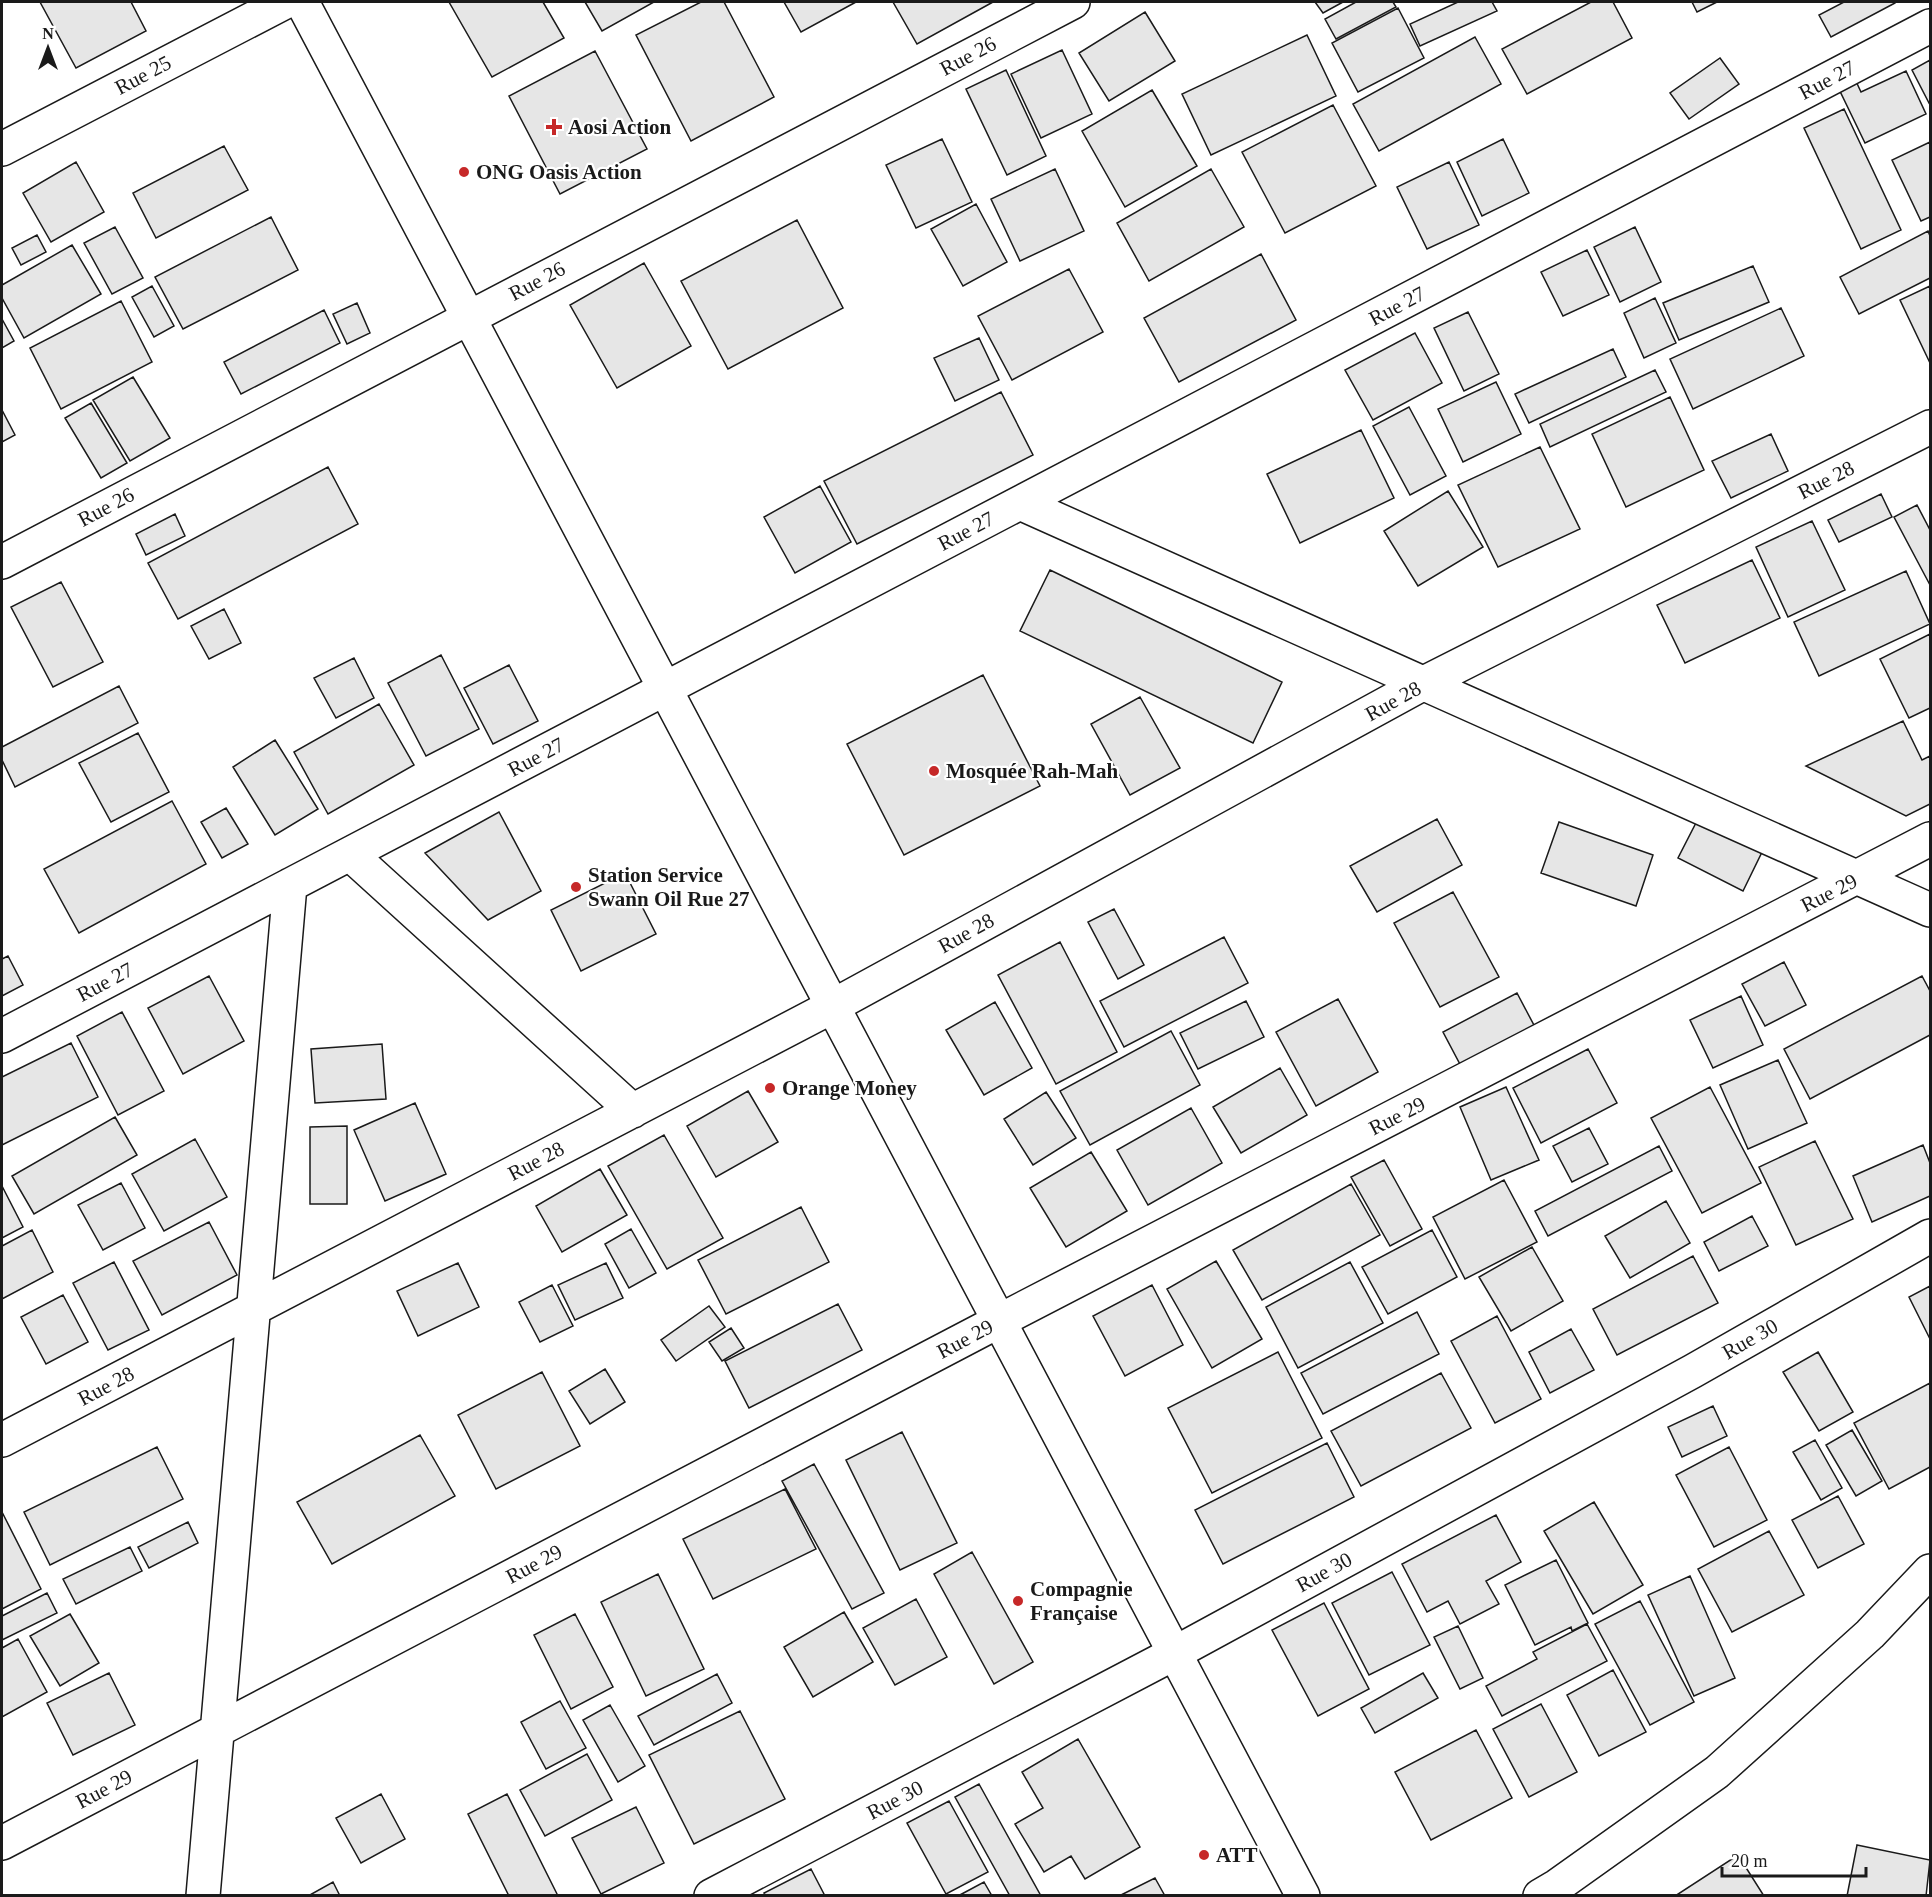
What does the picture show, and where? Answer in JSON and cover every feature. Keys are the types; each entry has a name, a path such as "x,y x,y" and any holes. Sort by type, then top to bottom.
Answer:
{"street":[{"name":"Rue 25","path":"2,149 285,2"},
{"path":"302,2 1303,1896"},
{"name":"Rue 26","path":"2,561 1073,2"},
{"name":"Rue 27","path":"2,1036 1930,26"},
{"name":"Rue 28","path":"2,1440 833,1006 1424,683 1930,426"},
{"path":"1020,503 1930,910"},
{"name":"Rue 29","path":"2,1843 999,1321 1930,839"},
{"path":"350,854 633,1111"},
{"path":"203,1896 290,885"},
{"name":"Rue 30","path":"711,1896 1175,1653 1693,1371 1930,1236"},
{"path":"1540,1896 1717,1772 1870,1634 1930,1571"}],"building":[{"path":"40,2 131,2 146,31 76,68"},
{"path":"449,2 543,2 564,38 492,77"},
{"path":"585,2 654,2 602,31"},
{"path":"701,2 724,2 774,97 691,141 636,35"},
{"path":"784,2 856,2 801,32"},
{"path":"893,2 993,2 917,44"},
{"path":"1315,2 1343,2 1323,13"},
{"path":"1356,2 1393,2 1396,7 1336,39 1325,19"},
{"path":"1458,2 1492,2 1497,11 1420,46 1410,24"},
{"path":"1591,2 1613,2 1632,38 1527,94 1502,49"},
{"path":"1692,2 1717,2 1697,12"},
{"path":"1844,2 1895,3 1831,37 1819,15"},
{"path":"1398,8 1424,58 1358,92 1332,43"},
{"path":"1145,12 1175,61 1109,101 1079,53"},
{"path":"1307,35 1336,96 1211,155 1182,94"},
{"path":"1475,37 1501,84 1379,151 1353,104"},
{"path":"1062,50 1092,114 1041,138 1011,74"},
{"path":"595,51 647,149 560,194 509,96"},
{"path":"1720,58 1739,84 1689,119 1670,93"},
{"path":"1930,60 1930,102 1929,103 1912,70"},
{"path":"1006,70 1046,156 1007,175 966,89"},
{"path":"1906,71 1926,114 1865,143 1837,85 1854,77 1861,92"},
{"path":"1152,90 1197,166 1125,207 1082,131"},
{"path":"1333,105 1376,186 1285,233 1242,152"},
{"path":"1844,109 1901,230 1861,249 1804,128"},
{"path":"942,139 972,202 916,228 886,165"},
{"path":"1503,139 1529,193 1482,216 1457,162"},
{"path":"1930,142 1930,217 1921,221 1892,160"},
{"path":"224,146 248,190 156,238 133,193"},
{"path":"76,162 104,212 51,242 23,193"},
{"path":"1449,162 1479,225 1427,249 1397,187"},
{"path":"1055,169 1084,231 1020,261 991,199"},
{"path":"1211,169 1244,227 1149,281 1117,223"},
{"path":"976,204 1007,262 963,286 931,229"},
{"path":"271,217 298,270 183,329 155,277"},
{"path":"797,220 843,308 728,369 681,281"},
{"path":"115,227 143,278 112,294 84,243"},
{"path":"1635,227 1661,282 1620,302 1594,247"},
{"path":"1928,231 1930,278 1859,314 1840,277"},
{"path":"37,235 46,252 21,265 12,248"},
{"path":"72,245 101,294 24,338 2,298 2,285"},
{"path":"1587,250 1609,295 1563,316 1541,272"},
{"path":"1261,254 1296,320 1179,382 1144,318"},
{"path":"644,263 691,346 617,388 570,305"},
{"path":"1753,266 1769,302 1679,340 1663,303"},
{"path":"1069,269 1103,332 1012,380 978,316"},
{"path":"152,286 174,326 154,337 132,297"},
{"path":"1930,286 1930,363 1900,300"},
{"path":"1655,298 1676,343 1644,358 1624,313"},
{"path":"121,301 152,362 61,409 30,348"},
{"path":"357,303 370,333 347,344 333,314"},
{"path":"1781,308 1804,356 1693,409 1670,359"},
{"path":"324,310 340,343 241,394 224,362"},
{"path":"1468,312 1499,374 1464,391 1434,328"},
{"path":"2,319 14,341 2,348"},
{"path":"1415,333 1442,383 1373,420 1345,370"},
{"path":"979,338 999,380 955,401 934,358"},
{"path":"1613,349 1626,377 1529,423 1515,394"},
{"path":"1655,370 1666,392 1550,447 1540,424"},
{"path":"133,377 170,438 130,461 93,400"},
{"path":"1496,382 1521,434 1463,462 1438,409"},
{"path":"1001,392 1033,455 857,544 824,481"},
{"path":"1670,397 1704,470 1626,507 1592,434"},
{"path":"91,403 127,463 101,478 65,418"},
{"path":"1409,407 1446,476 1410,495 1373,426"},
{"path":"2,410 15,435 2,442"},
{"path":"1361,430 1394,498 1300,543 1267,474"},
{"path":"1771,434 1788,471 1731,498 1712,461"},
{"path":"1540,447 1580,529 1498,567 1458,485"},
{"path":"328,467 358,524 178,619 148,563"},
{"path":"820,486 851,542 795,573 764,517"},
{"path":"1448,491 1483,547 1418,586 1384,531"},
{"path":"1881,494 1892,517 1839,542 1828,520"},
{"path":"1917,505 1930,530 1930,585 1894,517"},
{"path":"175,514 185,536 146,555 136,534"},
{"path":"1812,521 1845,590 1788,617 1756,547"},
{"path":"1752,560 1780,618 1685,663 1657,605"},
{"path":"1050,570 1282,682 1253,743 1020,631"},
{"path":"1906,571 1930,624 1819,676 1794,622"},
{"path":"61,582 103,662 53,687 11,607"},
{"path":"224,609 241,643 209,659 191,626"},
{"path":"1930,634 1930,708 1909,718 1880,659"},
{"path":"441,655 479,729 426,756 388,683"},
{"path":"354,658 374,698 336,718 314,678"},
{"path":"509,665 538,721 493,744 464,688"},
{"path":"983,675 1040,786 904,855 847,744"},
{"path":"119,686 138,723 15,787 2,760 2,747"},
{"path":"1140,697 1180,768 1130,795 1091,724"},
{"path":"379,704 414,765 328,814 294,752"},
{"path":"1903,721 1922,760 1930,756 1930,804 1906,816 1806,766"},
{"path":"138,733 169,792 111,822 79,763"},
{"path":"275,740 318,809 275,835 233,767"},
{"path":"172,801 206,864 79,933 44,869"},
{"path":"226,808 248,844 222,858 201,822"},
{"path":"499,812 541,891 488,920 425,853"},
{"path":"1699,817 1763,850 1743,891 1678,858"},
{"path":"1437,819 1462,865 1377,912 1350,866"},
{"path":"1559,822 1653,855 1636,906 1541,873"},
{"path":"625,873 656,934 581,971 551,910"},
{"path":"1453,892 1499,977 1440,1007 1394,923"},
{"path":"1114,909 1144,965 1118,979 1088,922"},
{"path":"1224,937 1248,983 1124,1047 1100,1001"},
{"path":"1060,942 1117,1052 1056,1084 998,975"},
{"path":"8,956 23,985 2,996 2,959"},
{"path":"1784,962 1806,1005 1765,1026 1742,984"},
{"path":"209,976 244,1041 183,1074 148,1008"},
{"path":"1922,976 1930,991 1930,1035 1810,1099 1784,1049"},
{"path":"1517,993 1536,1029 1462,1068 1443,1032"},
{"path":"1741,996 1763,1045 1713,1068 1690,1020"},
{"path":"1338,999 1378,1072 1316,1106 1276,1032"},
{"path":"1246,1001 1264,1037 1198,1069 1180,1033"},
{"path":"995,1002 1032,1068 984,1095 946,1030"},
{"path":"122,1012 164,1091 118,1115 77,1036"},
{"path":"1171,1031 1200,1085 1090,1145 1060,1091"},
{"path":"71,1043 98,1097 2,1145 2,1077"},
{"path":"382,1044 386,1099 315,1103 311,1049"},
{"path":"1588,1049 1617,1103 1541,1143 1513,1088"},
{"path":"1778,1060 1807,1123 1748,1149 1720,1085"},
{"path":"1280,1068 1307,1115 1241,1153 1213,1107"},
{"path":"1506,1087 1539,1160 1491,1180 1460,1107"},
{"path":"1710,1087 1761,1183 1702,1213 1651,1118"},
{"path":"748,1091 778,1142 716,1177 687,1126"},
{"path":"1046,1092 1076,1138 1033,1165 1004,1119"},
{"path":"415,1103 446,1174 385,1201 354,1130"},
{"path":"1191,1108 1222,1163 1148,1205 1117,1150"},
{"path":"115,1117 137,1155 34,1214 12,1176"},
{"path":"347,1126 347,1204 310,1204 310,1127"},
{"path":"1589,1128 1608,1164 1572,1182 1553,1146"},
{"path":"664,1135 723,1238 667,1269 608,1166"},
{"path":"195,1139 227,1197 164,1231 132,1174"},
{"path":"1815,1141 1853,1219 1796,1245 1759,1167"},
{"path":"1923,1145 1930,1163 1930,1196 1872,1222 1853,1176"},
{"path":"1659,1146 1672,1171 1548,1236 1535,1211"},
{"path":"1091,1152 1127,1211 1066,1247 1030,1188"},
{"path":"1384,1160 1422,1229 1390,1246 1351,1177"},
{"path":"600,1169 627,1215 562,1252 536,1206"},
{"path":"1504,1180 1537,1242 1465,1279 1433,1217"},
{"path":"121,1183 145,1228 103,1250 78,1205"},
{"path":"1351,1184 1380,1235 1262,1300 1233,1250"},
{"path":"2,1186 23,1227 2,1238"},
{"path":"1666,1201 1690,1243 1630,1278 1605,1236"},
{"path":"801,1207 829,1262 726,1314 698,1260"},
{"path":"1752,1216 1768,1246 1719,1271 1704,1242"},
{"path":"209,1222 237,1275 162,1315 133,1261"},
{"path":"631,1229 656,1273 629,1288 605,1244"},
{"path":"32,1230 53,1272 2,1299 2,1246"},
{"path":"1432,1230 1457,1277 1388,1314 1362,1267"},
{"path":"1532,1247 1563,1301 1511,1331 1479,1277"},
{"path":"1693,1256 1718,1303 1617,1355 1593,1309"},
{"path":"1216,1261 1262,1339 1212,1368 1167,1289"},
{"path":"114,1262 149,1330 108,1350 73,1283"},
{"path":"1350,1262 1383,1323 1298,1368 1266,1307"},
{"path":"458,1263 479,1307 418,1336 397,1291"},
{"path":"606,1263 623,1298 575,1320 558,1285"},
{"path":"552,1285 573,1326 540,1342 519,1302"},
{"path":"1152,1285 1183,1345 1125,1376 1093,1316"},
{"path":"1930,1286 1930,1339 1909,1297"},
{"path":"63,1295 88,1342 46,1364 21,1317"},
{"path":"838,1304 862,1350 749,1408 725,1361"},
{"path":"709,1306 725,1327 676,1361 661,1340"},
{"path":"1417,1312 1439,1354 1323,1414 1301,1373"},
{"path":"1497,1316 1541,1399 1495,1423 1451,1341"},
{"path":"731,1328 744,1348 722,1361 709,1342"},
{"path":"1571,1329 1594,1370 1550,1393 1529,1352"},
{"path":"1278,1352 1322,1438 1212,1493 1168,1408"},
{"path":"1818,1352 1853,1412 1819,1431 1783,1372"},
{"path":"605,1369 625,1402 590,1424 569,1391"},
{"path":"542,1372 580,1446 496,1489 458,1415"},
{"path":"1441,1373 1471,1428 1361,1486 1331,1431"},
{"path":"1930,1383 1930,1467 1889,1489 1854,1423"},
{"path":"1713,1406 1727,1436 1682,1457 1668,1427"},
{"path":"1852,1430 1882,1481 1856,1496 1826,1445"},
{"path":"902,1432 957,1543 900,1570 846,1460"},
{"path":"420,1435 455,1496 332,1564 297,1502"},
{"path":"1815,1440 1842,1488 1821,1500 1793,1452"},
{"path":"1327,1443 1354,1497 1223,1564 1195,1510"},
{"path":"157,1447 183,1499 50,1565 24,1512"},
{"path":"1729,1447 1767,1520 1714,1547 1676,1475"},
{"path":"814,1464 884,1593 852,1609 782,1481"},
{"path":"785,1489 816,1549 713,1599 683,1539"},
{"path":"1838,1496 1864,1544 1818,1568 1792,1520"},
{"path":"1594,1502 1643,1585 1593,1614 1544,1531"},
{"path":"2,1512 41,1589 2,1609"},
{"path":"1496,1515 1521,1562 1486,1581 1499,1604 1460,1624 1448,1601 1427,1612 1402,1564"},
{"path":"188,1522 198,1543 149,1568 138,1547"},
{"path":"1769,1531 1804,1595 1732,1632 1698,1569"},
{"path":"130,1547 142,1571 76,1604 63,1579"},
{"path":"972,1552 1033,1662 994,1684 934,1574"},
{"path":"1556,1560 1588,1623 1572,1631 1571,1627 1535,1645 1505,1585"},
{"path":"1392,1572 1430,1645 1369,1675 1332,1603"},
{"path":"658,1574 704,1669 646,1696 601,1602"},
{"path":"1690,1576 1735,1678 1694,1696 1648,1595"},
{"path":"47,1593 57,1613 2,1640 2,1616"},
{"path":"916,1599 947,1657 895,1685 863,1628"},
{"path":"1640,1601 1694,1702 1650,1725 1595,1624"},
{"path":"1324,1603 1369,1689 1318,1716 1272,1630"},
{"path":"844,1612 873,1662 813,1697 784,1647"},
{"path":"70,1614 99,1663 60,1686 30,1636"},
{"path":"575,1614 613,1687 571,1709 534,1635"},
{"path":"1587,1624 1607,1661 1502,1716 1486,1686 1537,1659 1533,1652"},
{"path":"1458,1626 1483,1678 1460,1689 1434,1637"},
{"path":"18,1639 47,1692 2,1717 2,1648"},
{"path":"1613,1670 1646,1732 1599,1756 1567,1695"},
{"path":"109,1673 135,1725 73,1755 47,1703"},
{"path":"1423,1673 1438,1698 1375,1733 1361,1708"},
{"path":"717,1674 732,1703 654,1745 638,1716"},
{"path":"560,1701 586,1748 546,1769 521,1722"},
{"path":"1541,1704 1577,1772 1529,1797 1493,1729"},
{"path":"610,1705 645,1766 618,1782 583,1720"},
{"path":"740,1711 785,1799 694,1844 649,1755"},
{"path":"1476,1730 1512,1798 1431,1840 1395,1772"},
{"path":"1078,1739 1140,1847 1085,1879 1071,1856 1044,1872 1015,1824 1043,1808 1022,1772"},
{"path":"587,1754 612,1800 545,1836 520,1790"},
{"path":"979,1784 1041,1896 1010,1896 955,1797"},
{"path":"381,1794 405,1839 361,1863 336,1818"},
{"path":"507,1794 558,1896 509,1896 468,1814"},
{"path":"949,1801 988,1872 946,1894 907,1823"},
{"path":"636,1807 664,1863 601,1894 572,1838"},
{"path":"1857,1845 1930,1860 1926,1896 1847,1896"},
{"path":"1738,1855 1764,1896 1675,1896"},
{"path":"811,1869 825,1896 766,1896 764,1893"},
{"path":"1155,1878 1165,1896 1119,1896"},
{"path":"333,1882 340,1896 308,1896"},
{"path":"984,1882 992,1896 958,1896"}],"place":[{"name":"Aosi Action","path":"554,127"},
{"name":"ONG Oasis Action","path":"464,172"},
{"name":"Mosquée Rah-Mah","path":"934,771"},
{"name":"Station Service Swann Oil Rue 27","path":"576,887"},
{"name":"Orange Money","path":"770,1088"},
{"name":"Compagnie Française","path":"1018,1601"},
{"name":"ATT","path":"1204,1855"}]}
